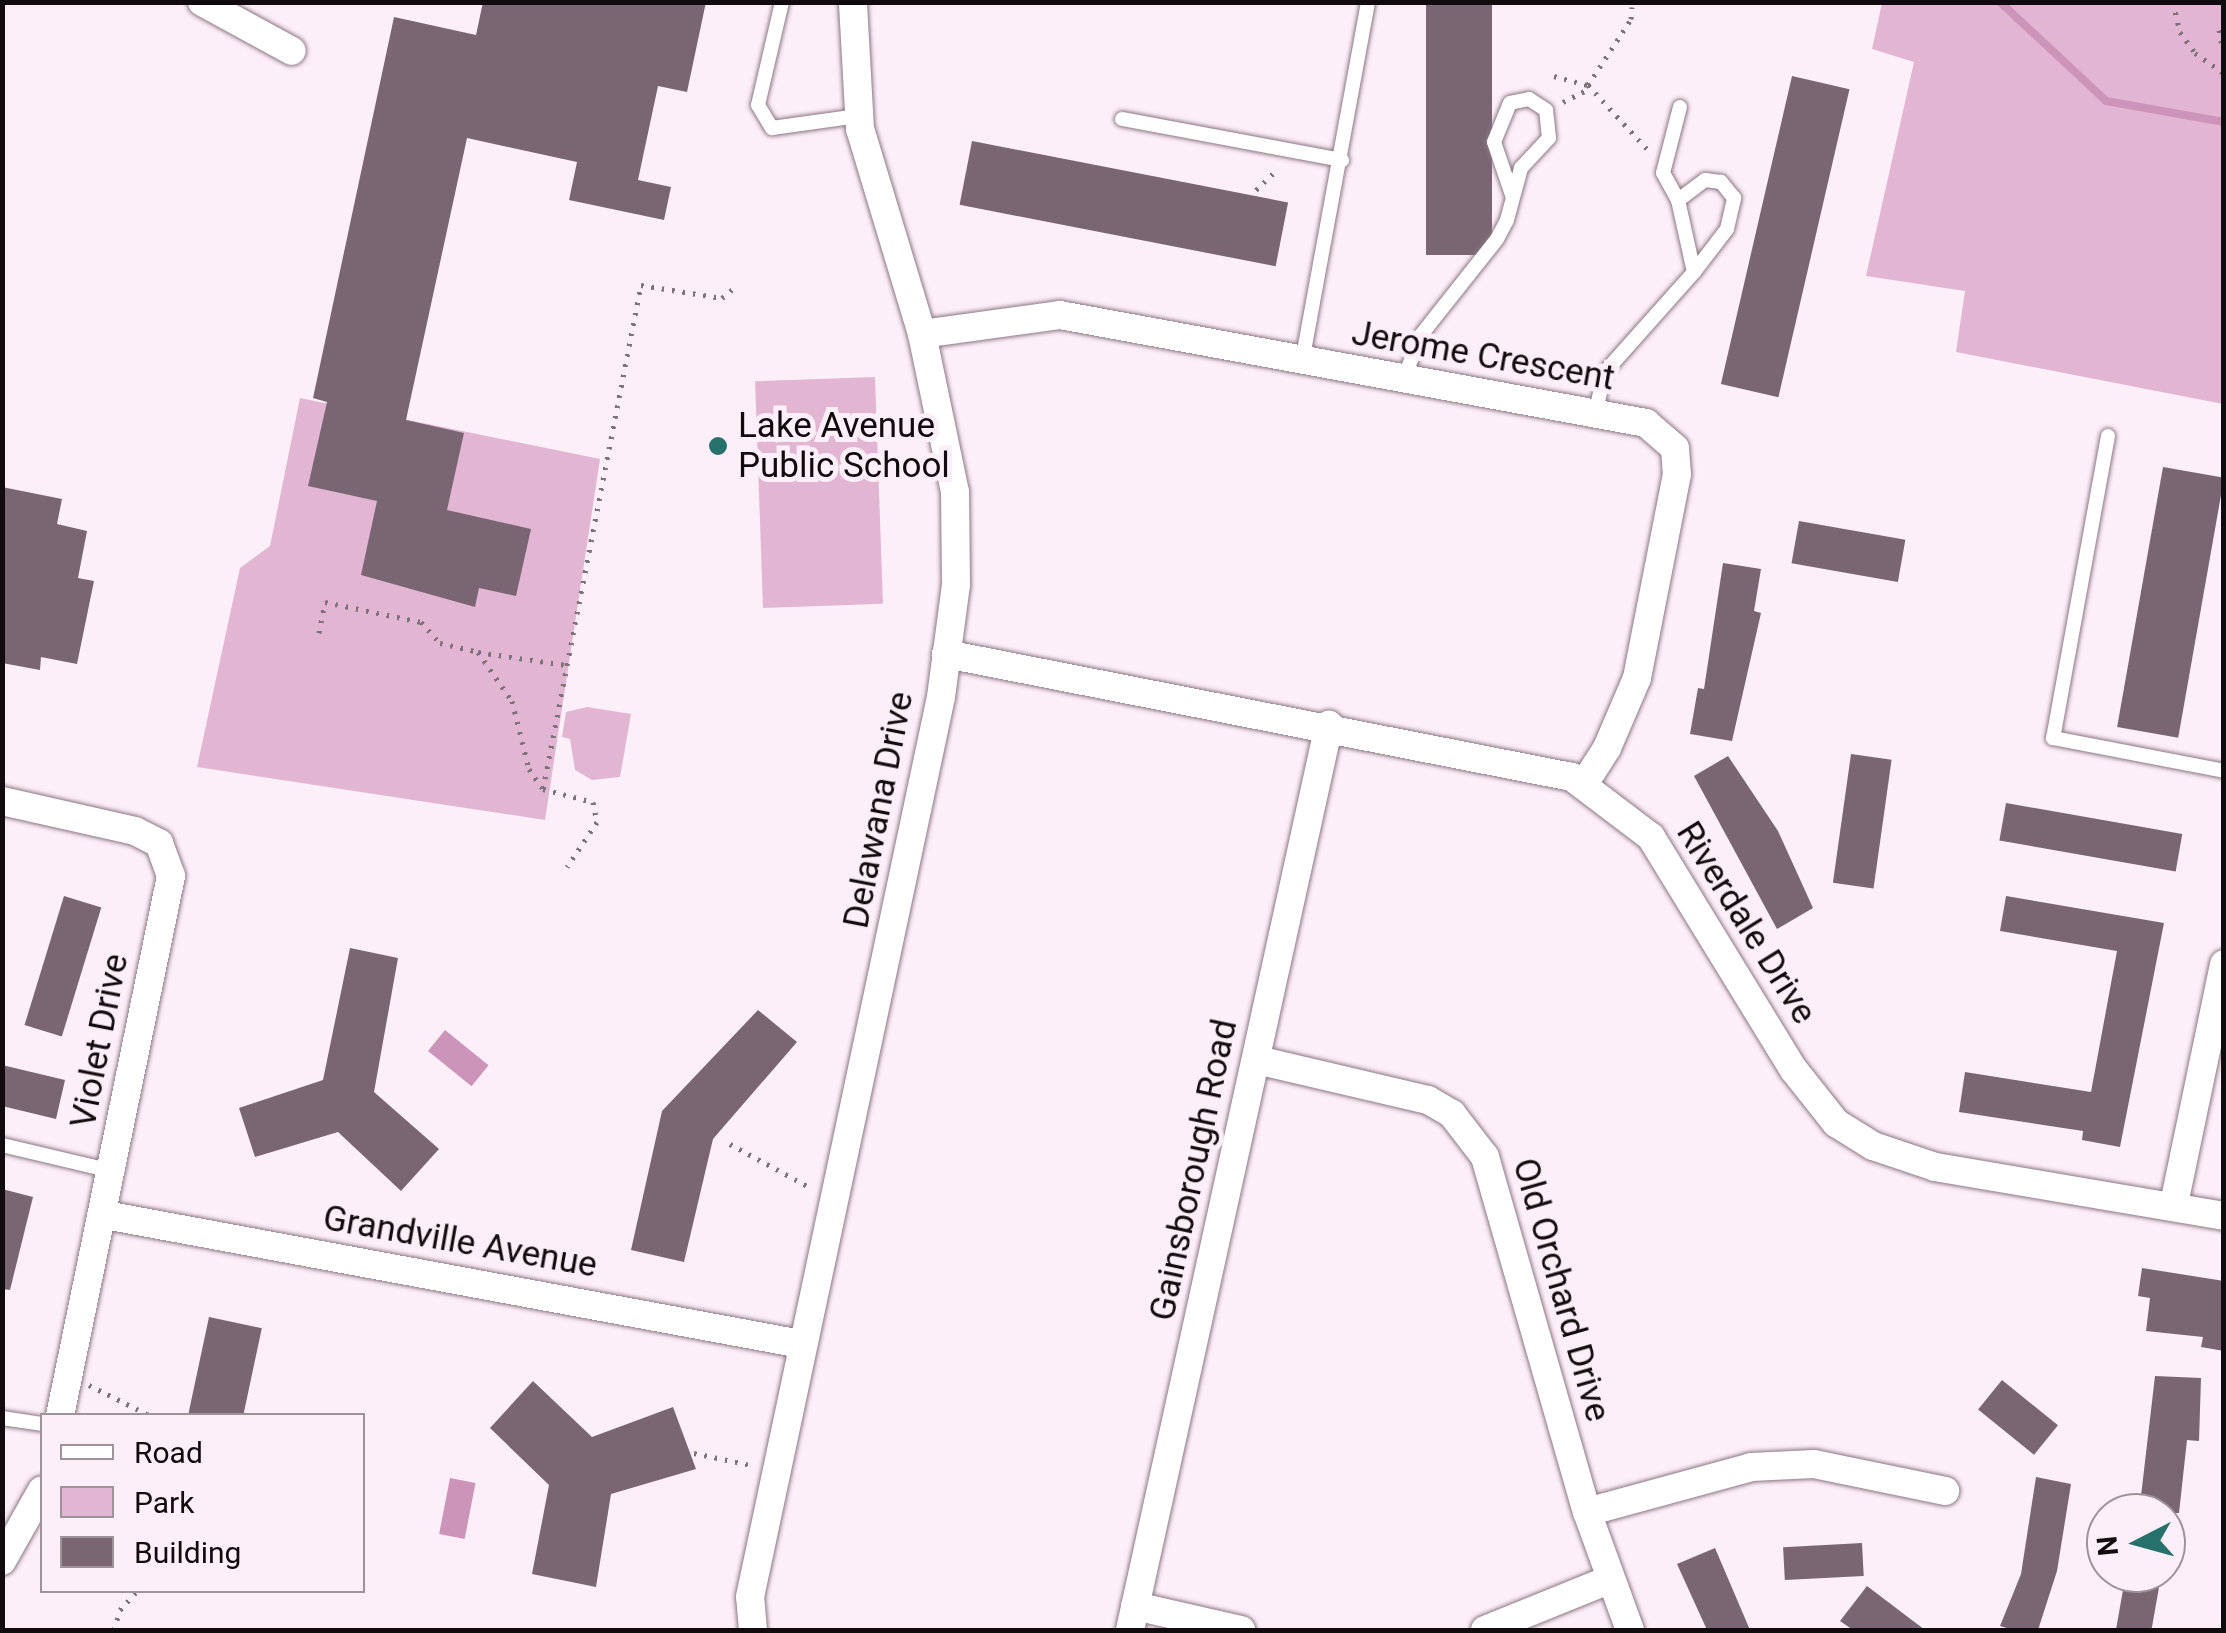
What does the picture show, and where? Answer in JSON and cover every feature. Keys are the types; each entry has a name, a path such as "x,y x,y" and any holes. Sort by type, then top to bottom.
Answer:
{"street":[{"path":"202,2 292,51"},
{"name":"Delawana Drive","path":"753,1630 750,1597 946,654 956,585 955,492 922,334 858,116 853,2"},
{"name":"Jerome Crescent","path":"922,334 1060,314 1302,363 1646,423 1674,448 1677,474 1637,678 1608,748 1584,784"},
{"name":"Riverdale Drive","path":"946,654 1328,725 1584,784 1652,837 1794,1070 1836,1123 1908,1160 2174,1204 2224,1216"},
{"name":"Gainsborough Road","path":"1132,1619 1328,725"},
{"name":"Violet Drive","path":"2,801 135,830 159,843 168,857 171,876 105,1215 61,1413"},
{"path":"2174,1204 2224,964"},
{"name":"Old Orchard Drive","path":"1257,1060 1428,1100 1452,1114 1485,1157 1587,1512 1630,1630"},
{"name":"Grandville Avenue","path":"105,1215 801,1344"},
{"path":"1587,1512 1751,1466 1814,1464 1945,1491"},
{"path":"2,1561 40,1494"},
{"path":"1485,1630 1609,1580"},
{"path":"1132,1619 1240,1630"}],"lane":[{"path":"782,2 758,105 772,128 858,116"},
{"path":"1302,363 1368,2"},
{"path":"1403,380 1421,335 1497,239 1512,195 1521,168 1549,138 1546,110 1519,100 1499,118 1494,142 1512,195"},
{"path":"1680,107 1664,167 1678,200 1694,272"},
{"path":"1122,119 1342,160"},
{"path":"1595,414 1605,372 1727,229 1734,198 1722,182 1705,180 1678,200"},
{"path":"2108,436 2053,738 2224,771"},
{"path":"2,1145 112,1171"},
{"path":"2,1418 40,1424"}],"path":[{"path":"2172,2 2180,32 2195,53 2224,73"},
{"path":"1546,110 1589,87 1631,19 1632,7"},
{"path":"2219,30 2224,54"},
{"path":"1554,76 1589,87 1664,167"},
{"path":"1256,190 1294,151"},
{"path":"542,789 641,286 722,298 734,287"},
{"path":"319,633 326,602 422,622 440,643 566,665"},
{"path":"478,652 512,701 529,770 542,789 593,802 597,822 567,867"},
{"path":"730,1144 834,1200"},
{"path":"69,1375 145,1413"},
{"path":"694,1452 775,1470"},
{"path":"114,1630 120,1610 135,1593"}],"green space":[{"path":"1882,3 2223,3 2223,404 1956,352 1965,291 1866,276 1914,62 1872,49"},
{"path":"875,377 883,604 763,608 755,381"},
{"path":"300,398 600,459 545,820 197,767 240,568 270,546"},
{"path":"587,707 631,714 620,777 592,780 575,770 570,739 562,737 566,712"}],"shaded area":[{"path":"445,1030 489,1065 472,1086 428,1051"},
{"path":"450,1478 476,1483 465,1539 439,1534"}],"building":[{"path":"483,2 706,2 687,92 658,86 638,180 671,187 664,220 569,200 577,162 467,138 406,420 464,433 447,510 531,529 516,596 479,588 475,607 361,575 377,501 308,486 327,402 313,398 394,17 476,35"},
{"path":"1426,2 1492,2 1492,255 1426,255"},
{"path":"1792,76 1849,89 1778,397 1721,384"},
{"path":"972,141 1288,202 1276,266 960,205"},
{"path":"2163,467 2224,478 2178,738 2117,727"},
{"path":"2,487 62,499 57,524 87,531 78,578 94,581 77,664 41,657 40,670 2,663"},
{"path":"1799,521 1905,540 1898,582 1792,563"},
{"path":"1723,563 1761,569 1754,611 1761,613 1732,741 1690,734 1698,688 1704,689"},
{"path":"1851,754 1892,760 1874,888 1833,883"},
{"path":"1728,756 1778,831 1813,908 1777,929 1694,776"},
{"path":"2006,803 2182,834 2176,872 1999,840"},
{"path":"64,896 101,907 62,1037 25,1025"},
{"path":"2006,896 2164,923 2120,1147 2082,1140 2083,1131 1959,1112 1965,1072 2091,1092 2117,951 2000,931"},
{"path":"350,948 398,958 374,1092 439,1149 401,1191 338,1132 255,1157 239,1108 323,1080"},
{"path":"758,1010 797,1042 713,1139 684,1262 631,1250 662,1111"},
{"path":"2,1065 65,1080 56,1119 2,1106"},
{"path":"2,1189 33,1197 10,1290 2,1289"},
{"path":"2142,1268 2224,1281 2224,1351 2201,1347 2203,1337 2146,1331 2150,1298 2138,1296"},
{"path":"209,1317 262,1328 244,1413 189,1413"},
{"path":"2155,1376 2201,1378 2199,1441 2187,1440 2181,1493 2141,1493"},
{"path":"2002,1380 2058,1425 2034,1455 1978,1410"},
{"path":"533,1381 592,1437 673,1407 696,1469 611,1494 596,1587 532,1574 549,1485 490,1428"},
{"path":"2036,1477 2071,1484 2057,1571 2038,1630 2014,1630 2000,1626 2021,1574"},
{"path":"1862,1543 1864,1576 1785,1580 1783,1547"},
{"path":"1715,1548 1750,1630 1707,1630 1677,1564"},
{"path":"1867,1586 1925,1630 1853,1630 1840,1621"},
{"path":"2122,1593 2158,1593 2151,1630 2116,1630"}],"waterway":[{"path":"2000,2 2106,101 2224,122"}],"place":[{"name":"Lake Avenue Public School","path":"718,446"}]}
